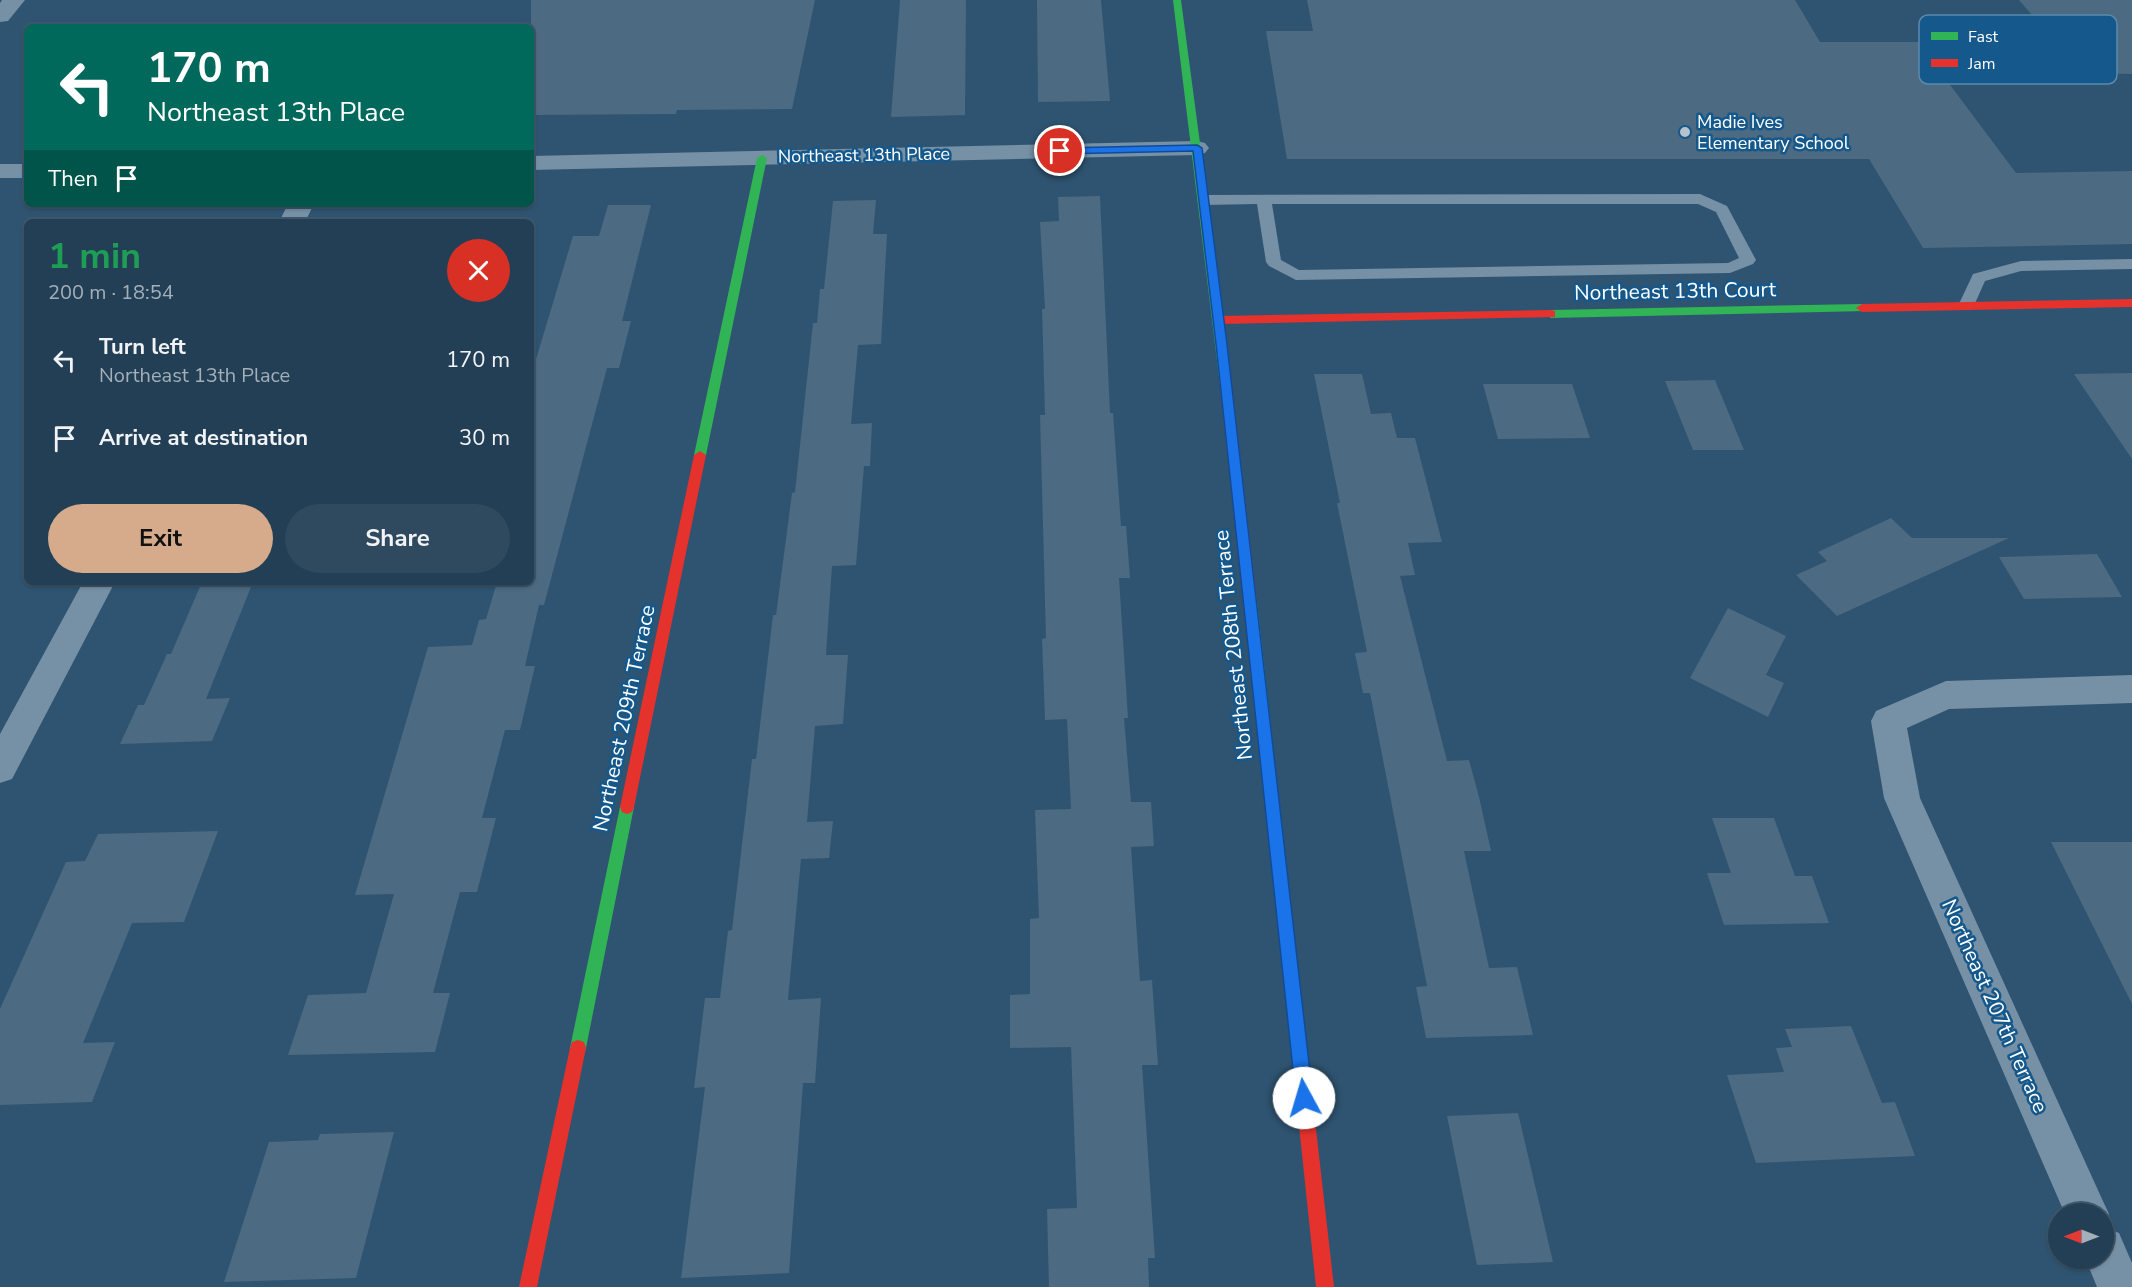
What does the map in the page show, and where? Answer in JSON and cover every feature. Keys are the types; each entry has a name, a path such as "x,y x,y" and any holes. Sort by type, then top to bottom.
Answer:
{"street":[{"path":"0,16 14,0"},
{"name":"Northeast 208th Terrace","path":"1177,0 1219,320 1325,1287"},
{"name":"Northeast 13th Place","path":"534,163 1197,148"},
{"name":"Northeast 209th Terrace","path":"528,1287 762,158"},
{"path":"0,171 24,171"},
{"name":"Northeast 13th Court","path":"1219,320 2132,303"},
{"path":"0,768 97,585"},
{"name":"Northeast 207th Terrace","path":"2082,1203 1902,798 1888,721 1946,695 2132,689"},
{"path":"2112,1269 2120,1287"}],"lane":[{"path":"1204,200 1700,199 1722,209 1748,260 1730,268 1296,274 1274,262 1264,200"},
{"path":"1966,306 1979,278 2021,266 2132,264"}],"building":[{"path":"531,0 815,0 792,109 677,110 676,114 534,115 534,24 531,24"},
{"path":"900,0 966,0 965,115 891,117"},
{"path":"1037,0 1101,0 1110,101 1038,102"},
{"path":"1307,0 1795,0 1820,42 1918,42 1919,84 1949,84 2016,173 2132,171 2132,244 1923,248 1869,159 1287,159 1266,31 1313,31"},
{"path":"2019,0 2132,0 2132,74 2117,74 2117,15 2032,15"},
{"path":"1100,196 1110,413 1113,413 1121,526 1126,526 1130,578 1119,578 1128,718 1124,718 1131,802 1151,802 1154,846 1131,847 1140,981 1152,980 1158,1065 1142,1065 1155,1258 1148,1258 1149,1287 1049,1287 1047,1209 1077,1208 1071,1047 1010,1048 1010,995 1030,994 1030,919 1039,918 1035,810 1071,809 1067,719 1045,720 1042,639 1046,638 1040,415 1045,415 1042,309 1045,309 1040,222 1059,221 1058,197"},
{"path":"876,200 873,234 887,234 881,344 858,345 851,424 872,423 870,466 864,466 856,565 832,566 826,655 848,655 843,724 815,726 807,822 833,821 829,858 801,859 788,1000 821,998 815,1083 803,1083 789,1273 681,1278 705,1087 694,1088 705,998 720,998 728,931 732,930 752,759 756,759 773,615 776,615 792,493 795,492 813,323 817,323 820,289 824,289 833,201"},
{"path":"608,205 651,205 622,321 631,321 619,368 607,368 544,605 539,605 525,666 535,666 520,730 505,730 482,818 496,818 477,892 460,892 433,993 450,993 435,1052 288,1055 308,995 366,993 394,894 355,895 428,647 472,645 479,620 486,619 496,585 534,585 534,366 573,236 599,236"},
{"path":"2132,373 2132,459 2074,374"},
{"path":"1314,374 1362,374 1371,414 1391,413 1397,438 1415,438 1442,542 1408,543 1415,575 1400,576 1447,761 1469,760 1479,797 1491,851 1464,851 1489,968 1517,967 1533,1035 1426,1038 1416,987 1427,986 1370,693 1363,693 1355,653 1367,652"},
{"path":"1715,380 1744,450 1693,450 1665,381"},
{"path":"1483,384 1572,384 1590,438 1498,439"},
{"path":"1891,518 1912,538 2009,538 1837,616 1796,575 1827,561 1818,552"},
{"path":"2097,554 2122,597 2024,599 1999,557"},
{"path":"201,585 252,585 206,699 230,698 212,741 120,744 138,705 144,705 167,654 171,654"},
{"path":"1728,608 1786,636 1766,675 1784,683 1768,717 1690,678"},
{"path":"1712,818 1774,818 1795,876 1812,876 1829,923 1724,925 1707,873 1731,873"},
{"path":"218,831 184,922 132,923 83,1043 115,1042 92,1102 0,1105 0,1009 66,862 85,861 98,834"},
{"path":"2051,842 2132,842 2132,1004"},
{"path":"1851,1026 1882,1103 1895,1102 1915,1156 1756,1163 1727,1075 1784,1072 1776,1048 1792,1047 1785,1029"},
{"path":"1518,1113 1553,1262 1477,1265 1447,1116"},
{"path":"394,1132 356,1278 224,1282 269,1142 318,1140 320,1134"}],"traffic: fast":[{"path":"1177,0 1225,377"},
{"path":"700,455 762,158"},
{"path":"1551,314 1862,308"},
{"path":"1250,601 1299,1050"},
{"path":"578,1048 627,807"}],"traffic: jam":[{"path":"1862,308 2132,303"},
{"path":"1219,320 1551,314"},
{"path":"1225,377 1250,601"},
{"path":"627,807 700,455"},
{"path":"528,1287 578,1048"},
{"path":"1299,1050 1325,1287"}],"place":[{"name":"Madie Ives Elementary School","path":"1685,132"}],"route":[{"path":"1060,151 1197,148 1222,344 1304,1098"}]}
